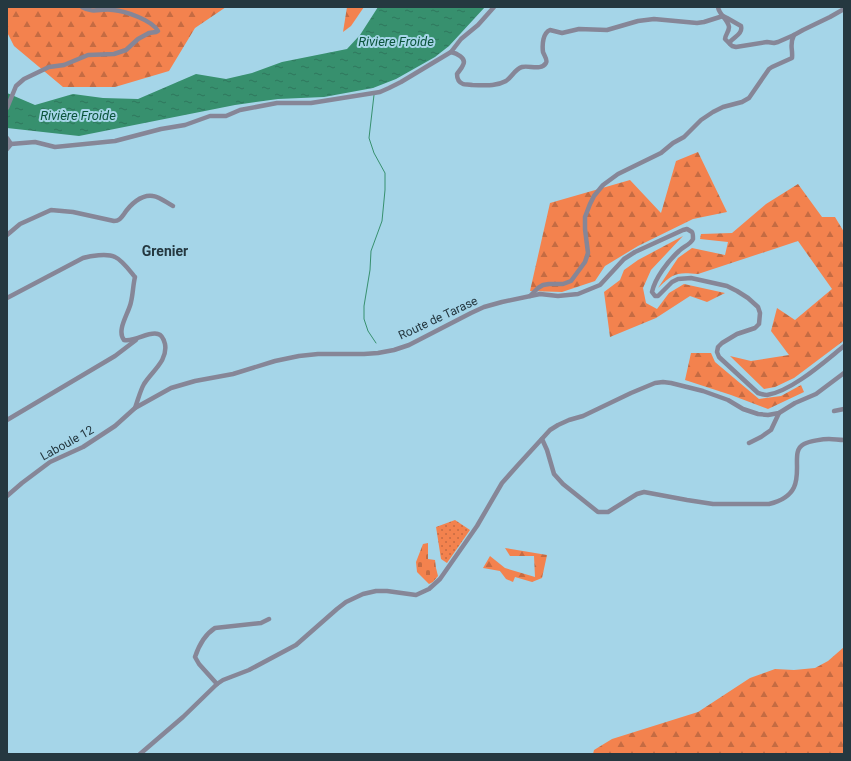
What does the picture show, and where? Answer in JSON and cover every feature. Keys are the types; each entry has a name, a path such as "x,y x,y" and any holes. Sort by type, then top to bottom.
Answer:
{"street":[{"path":"7,108 16,86 24,79 48,67 64,65 88,55 114,54 126,50 138,39 149,33 158,31 149,23 132,14 113,10 89,11 82,7"},
{"path":"7,149 11,144 35,142 55,147 115,141 161,129 185,125 210,116 226,116 240,110 255,107 277,103 317,102 380,92 401,82 451,52 461,38 478,25 494,7"},
{"path":"718,7 719,12 729,27 725,39 732,46 736,47 767,42 774,43 794,35 844,9"},
{"path":"451,52 457,54 464,63 457,74 460,82 464,84 483,86 494,85 506,81 522,67 535,68 544,65 546,63 543,51 544,38 545,33 550,30 562,33 579,29 607,30 638,21 654,20 697,23 723,16 741,26 742,29 730,40 730,44"},
{"path":"530,296 543,285 563,284 571,281 585,262 588,253 585,217 594,196 603,185 618,174 661,153 673,143 684,137 701,120 713,112 749,98 769,69 792,58 791,45 794,35"},
{"path":"7,138 11,144"},
{"path":"7,235 20,224 50,210 73,212 117,221 132,204 149,196 154,196 174,206"},
{"name":"Route de Tarase","path":"135,408 172,388 195,381 233,374 275,361 298,356 318,354 364,354 394,350 409,345 484,307 540,294 558,296 578,294 600,285 624,259 635,252 683,230 692,232 693,238 690,243 672,258 660,274 653,286 652,292 655,296 658,296 672,282 678,279 691,278 727,286 748,298 758,307 760,313 759,324 755,328 737,334 722,343 718,347 717,352 719,357 758,393 765,395 776,393 787,388 803,378 844,346"},
{"path":"7,298 83,258 91,256 115,257 135,277 131,304 121,330 122,337 124,340 128,341 157,334 161,336 165,347 162,362 144,384 135,408"},
{"path":"7,420 115,356 139,338"},
{"path":"140,754 183,717 216,684 249,670 296,645 346,602 363,594 376,591 416,595 429,589 440,579 477,526 502,483 550,430 558,425 583,416 655,383 663,382 703,391 728,400 758,414 768,415 779,413 795,403 816,394 844,373"},
{"name":"Laboule 12","path":"7,496 50,462 83,447 102,436 135,408"},
{"path":"834,411 844,409"},
{"path":"749,443 771,430 779,413"},
{"path":"542,439 554,474 563,484 598,512 608,512 636,494 644,492 713,504 769,504 777,502 786,498 795,487 798,471 797,456 799,449 804,444 829,439 844,440"},
{"path":"216,684 195,657 202,640 215,628 261,623 269,619"}],"green space":[{"path":"7,7 226,7 195,28 169,71 115,87 63,87 14,46 7,32"},
{"path":"347,7 364,7 351,26 343,32"},
{"path":"698,152 727,212 693,219 638,246 605,266 595,281 562,292 530,291 550,203 630,180 661,213 676,161"},
{"path":"798,184 822,217 835,217 844,232 844,340 794,378 775,387 764,389 730,356 751,361 789,355 771,331 777,308 795,320 832,289 798,241 698,274 685,273 672,276 658,288 678,258 692,248 725,255 728,242 700,239 701,234 732,233 766,204"},
{"path":"683,236 651,270 643,288 646,303 657,309 669,293 684,284 725,293 707,302 690,296 656,318 610,337 604,292 620,280 624,270 638,260"},
{"path":"691,353 711,353 715,362 759,399 781,396 801,385 804,392 768,409 685,380"},
{"path":"455,520 470,530 447,563 441,559 436,527"},
{"path":"428,543 428,559 435,560 438,576 429,584 417,572 416,562 423,544"},
{"path":"505,548 547,555 542,578 532,582 515,577 513,582 506,579 500,571 483,568 490,556 505,568 535,577 534,556 510,556"},
{"path":"844,647 844,754 593,754 594,750 612,739 698,712 750,678 775,669 794,670 815,668 828,661"}],"water":[{"path":"378,7 485,7 449,46 435,57 396,79 373,88 324,97 278,99 235,105 79,136 7,128 7,93 35,105 73,94 103,98 138,99 196,74 226,79 252,73 282,62 347,49 360,35"}],"waterway":[{"path":"374,95 369,138 374,153 385,173 385,190 382,221 371,251 370,270 364,306 364,319 368,331 376,343"}],"district":[{"name":"Grenier","path":"165,251"}],"water label":[{"name":"Riviere Froide","path":"396,41"},
{"name":"Rivière Froide","path":"78,115"}]}
